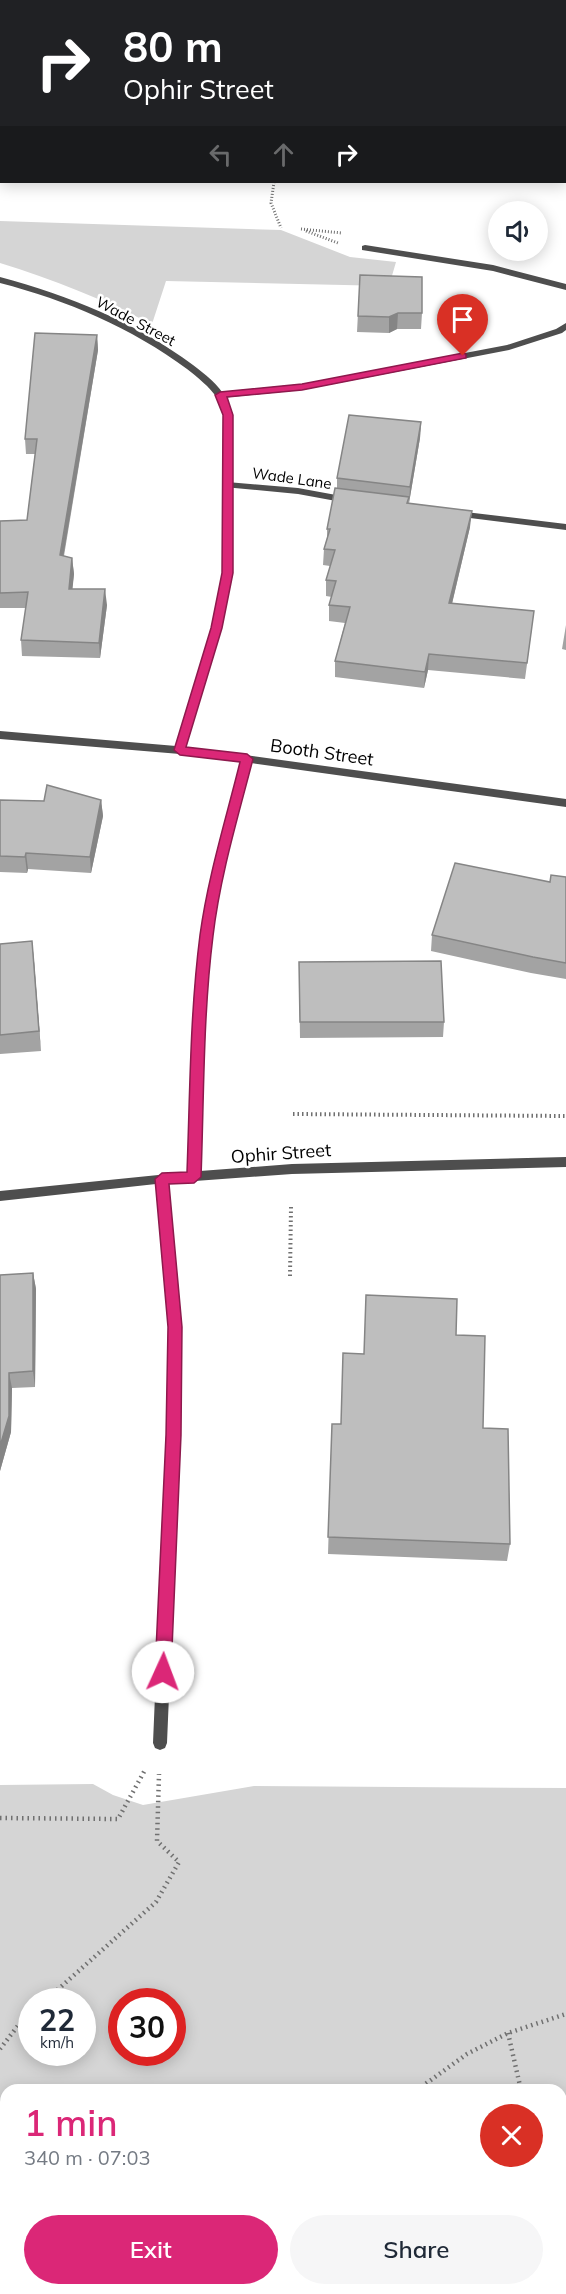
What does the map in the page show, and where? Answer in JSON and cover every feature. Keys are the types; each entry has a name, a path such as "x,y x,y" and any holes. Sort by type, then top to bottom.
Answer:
{"street":[{"path":"366,248 493,268 566,287"},
{"name":"Wade Street","path":"0,280 28,287 72,303 159,345 193,370 220,395"},
{"path":"180,750 216,628 227,573 228,415 220,395 302,387 509,347 559,331 566,326"},
{"name":"Wade Lane","path":"227,485 298,491 361,502"},
{"path":"441,512 566,527"},
{"name":"Booth Street","path":"0,735 180,750 566,803"},
{"path":"194,1177 199,1040 206,936 216,882 247,759"},
{"name":"Ophir Street","path":"0,1196 162,1179 292,1169 566,1162"},
{"path":"160,1743 173,1435 175,1327 162,1179"}],"path":[{"path":"274,183 271,203 281,228"},
{"path":"301,229 340,243 366,248"},
{"path":"293,1114 566,1116"},
{"path":"290,1276 291,1208"},
{"path":"0,1818 118,1819 160,1743"},
{"path":"60,1988 156,1902 179,1862 157,1841 160,1743"},
{"path":"425,2084 467,2054 508,2032 566,2014"},
{"path":"0,2049 18,2026"},
{"path":"508,2032 520,2084"}],"shaded area":[{"path":"0,221 281,230 350,257 396,262 389,286 166,281 152,324 78,290 0,263"},
{"path":"93,1784 113,1795 143,1805 254,1786 566,1788 566,2084 0,2084 0,1785"}],"building":[{"path":"360,275 422,277 422,313 398,313 389,317 358,316"},
{"path":"35,333 97,335 60,555 72,558 69,589 105,589 99,643 21,640 28,592 0,593 0,521 27,520 37,439 25,439"},
{"path":"349,415 421,422 410,487 337,478"},
{"path":"335,488 409,497 407,503 472,511 449,603 534,611 527,663 429,654 425,672 335,661 350,607 329,605 336,581 326,580 335,550 324,549 330,529 327,529"},
{"path":"47,785 101,800 90,857 26,853 25,857 0,856 0,800 44,801"},
{"path":"455,863 550,882 551,875 566,877 566,963 432,935"},
{"path":"32,941 39,1031 0,1035 0,944"},
{"path":"441,961 444,1022 300,1022 299,962"},
{"path":"33,1273 33,1371 9,1373 9,1416 0,1446 0,1275"},
{"path":"366,1295 457,1299 456,1335 485,1336 483,1428 508,1429 510,1544 328,1537 332,1424 341,1424 343,1353 364,1354"}],"route":[{"path":"163,1672 175,1327 162,1179 194,1177 199,1040 206,936 216,882 247,759 180,750 216,628 227,573 228,415 220,395 302,387 463,356"}]}
